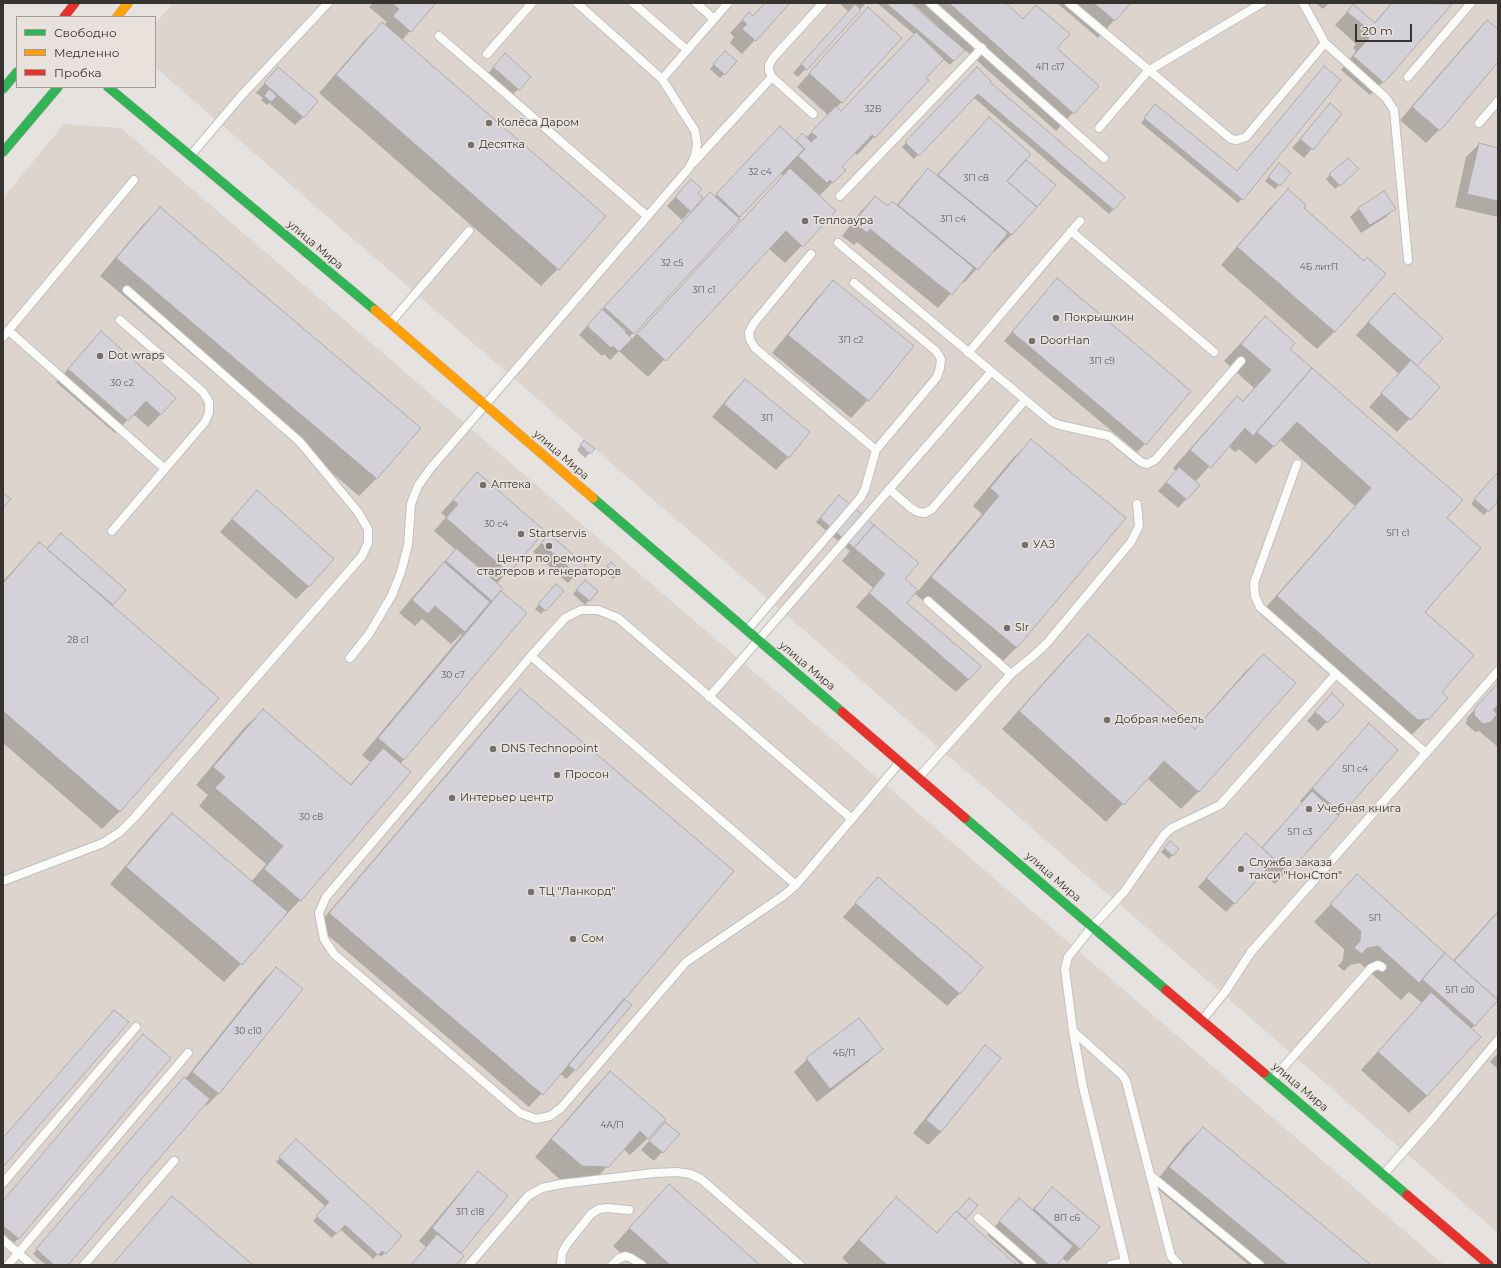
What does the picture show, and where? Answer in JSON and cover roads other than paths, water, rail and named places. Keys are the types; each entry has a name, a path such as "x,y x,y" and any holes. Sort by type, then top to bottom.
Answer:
{"main road":[{"path":"65,16 76,3"},
{"path":"118,16 128,3"},
{"path":"3,89 16,73"},
{"path":"3,152 57,88"},
{"name":"улица Мира","path":"109,88 390,323 1489,1265"}],"lane":[{"path":"190,156 241,96 328,3"},
{"path":"487,54 532,3"},
{"path":"577,3 662,79 695,131 697,144 695,156 689,168"},
{"path":"633,3 687,50"},
{"path":"696,3 714,19"},
{"path":"662,79 728,3"},
{"path":"814,114 772,77 769,72 769,65 773,58 823,3"},
{"path":"930,3 1104,158"},
{"path":"1068,3 1230,139 1237,140 1246,137 1325,43"},
{"path":"1099,128 1148,71 1262,3"},
{"path":"1303,3 1325,43 1386,98 1394,110 1408,260"},
{"path":"1408,77 1471,3"},
{"path":"439,36 647,216"},
{"path":"840,196 982,48"},
{"path":"350,658 369,634 392,595 401,572 408,545 411,504 418,486 430,469 647,216 772,77"},
{"path":"1479,123 1498,101"},
{"path":"3,338 134,180"},
{"path":"968,353 1080,221"},
{"path":"390,323 469,231"},
{"path":"1071,231 1214,352"},
{"path":"838,243 1052,422 1109,436 1141,462 1147,464 1155,460 1242,361"},
{"path":"811,254 754,323 749,332 750,340 755,348 876,450"},
{"path":"747,630 861,497 865,489 876,450 938,377 940,359 936,351 854,283"},
{"path":"3,881 103,843 120,832 134,818 362,556 368,543 368,529 358,512 300,442 127,290"},
{"path":"112,531 205,422 209,413 209,402 203,392 120,320"},
{"path":"9,331 165,469"},
{"path":"710,697 888,489 991,372"},
{"path":"888,489 918,512 925,513 932,509 1025,400"},
{"path":"1297,464 1254,583 1255,596 1260,607 1426,753"},
{"path":"920,777 1011,674 1047,643 1131,542 1139,526 1137,504"},
{"path":"928,601 1011,674"},
{"path":"852,819 618,618 598,610 581,610 565,618 531,656 326,897 319,913 324,939 334,954 520,1113 536,1119 550,1116 560,1108 686,962 783,896 796,885 852,819 901,761"},
{"path":"531,656 796,885"},
{"path":"1202,1020 1225,992 1251,952 1498,671"},
{"path":"1111,1265 1126,1264 1083,1087 1073,1030 1065,969 1068,957 1092,926 1124,892 1164,835 1172,828 1220,805 1336,674"},
{"path":"1272,1080 1370,968 1378,965 1382,967"},
{"path":"3,1183 136,1027"},
{"path":"1073,1030 1122,1075 1126,1081 1171,1256 1179,1265"},
{"path":"1383,1175 1434,1117 1498,1040"},
{"path":"8,1265 188,1053"},
{"path":"84,1265 174,1161"},
{"path":"469,1265 528,1196 542,1188 584,1181 654,1173 677,1172 690,1174 706,1183 800,1265"},
{"path":"1150,1175 1260,1265"},
{"path":"561,1265 562,1253 567,1244 591,1214 599,1209 607,1208 629,1210"},
{"path":"978,1218 1032,1265"},
{"path":"3,1240 32,1265"},
{"path":"612,1265 618,1259 625,1256 642,1265"}],"place":[{"name":"Колёса Даром","path":"489,123"},
{"name":"Десятка","path":"471,145"},
{"name":"Теплоаура","path":"805,221"},
{"name":"Покрышкин","path":"1056,318"},
{"name":"DoorHan","path":"1032,341"},
{"name":"Dot wraps","path":"100,356"},
{"name":"Аптека","path":"483,485"},
{"name":"Startservis","path":"521,534"},
{"name":"УАЗ","path":"1025,545"},
{"name":"Центр по ремонту стартеров и генераторов","path":"549,546"},
{"name":"Slr","path":"1007,628"},
{"name":"Добрая мебель","path":"1107,720"},
{"name":"DNS Technopoint","path":"493,749"},
{"name":"Просон","path":"557,775"},
{"name":"Интерьер центр","path":"452,798"},
{"name":"Учебная книга","path":"1309,809"},
{"name":"Служба заказа такси \"НонСтоп\"","path":"1241,869"},
{"name":"ТЦ \"Ланкорд\"","path":"531,892"},
{"name":"Сом","path":"573,939"}]}
